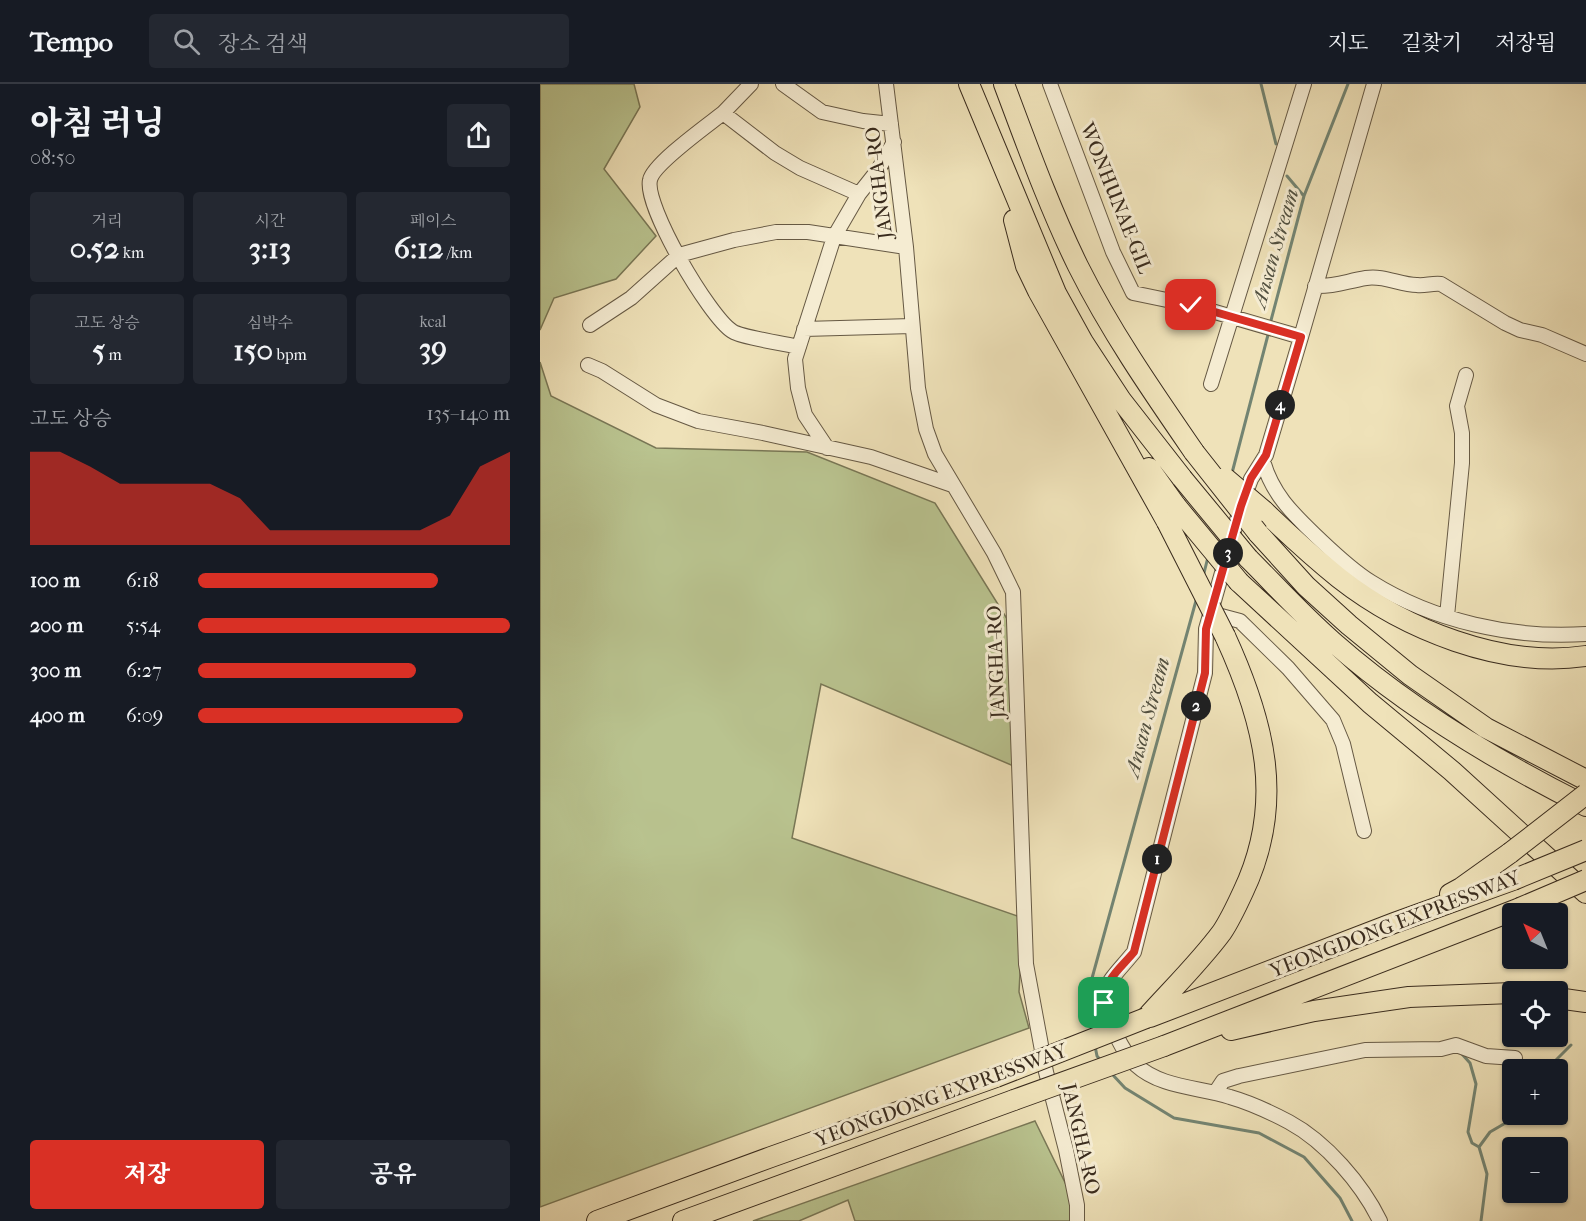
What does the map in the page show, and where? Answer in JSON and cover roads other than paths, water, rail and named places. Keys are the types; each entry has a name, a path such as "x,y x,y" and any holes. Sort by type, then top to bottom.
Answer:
{"highway":[{"path":"969,84 991,139 1036,268 1047,292 1171,514 1225,636 1252,701 1260,727 1267,787 1266,820 1259,852 1248,881 1222,931 1146,1018"},
{"path":"1004,84 1030,154 1078,265 1099,305 1135,368 1194,452 1258,533 1306,586 1410,675 1486,728 1586,780"},
{"path":"1047,292 1121,400 1182,478 1248,558 1332,642 1409,703 1472,746 1586,806"},
{"path":"1194,452 1340,578 1376,603 1414,624 1493,652 1534,657 1586,656"},
{"path":"1171,514 1239,582 1371,703 1452,771 1586,893"},
{"path":"1394,923 1461,888 1586,794"},
{"name":"YEONGDONG EXPRESSWAY","path":"597,1221 771,1156 996,1077 1586,850"},
{"name":"YEONGDONG EXPRESSWAY","path":"683,1221 1164,1046 1520,908 1586,880"},
{"path":"1164,1046 1314,1011 1409,997 1502,993"},
{"path":"1568,1000 1586,1002"}],"street":[{"path":"751,84 723,113 664,161 650,181 651,197 691,280 710,308 733,332 799,347"},
{"path":"783,84 822,112 891,124"},
{"name":"JANGHA-RO","path":"886,84 906,247 918,388 926,429 934,454 994,553 1013,592 1026,964 1046,1072 1077,1205 1077,1221"},
{"name":"WONHUNAE-GIL","path":"1050,84 1113,252 1133,293 1191,305 1234,318"},
{"path":"1210,384 1234,318 1304,84"},
{"path":"1374,84 1263,461 1251,478 1241,506 1210,613 1204,645 1205,673 1134,952 1111,977 1105,989 1104,1003 1124,1050 1136,1065 1160,1079 1215,1093 1260,1108 1306,1132 1346,1170 1366,1194 1380,1221"},
{"path":"723,113 775,153 800,168 860,194"},
{"path":"827,448 806,415 800,397 795,359 834,237 894,142"},
{"path":"590,325 631,298 679,255 734,240 776,231 808,232 906,247"},
{"path":"1315,286 1332,287 1366,278 1379,278 1419,286 1432,283 1441,284 1505,324 1542,335 1586,354"},
{"path":"1234,318 1299,336"},
{"path":"804,330 912,326"},
{"path":"588,365 602,371 656,405 698,421 871,457 952,485"},
{"path":"1447,616 1462,463 1462,433 1457,406 1466,375"},
{"path":"1263,461 1268,481 1280,498 1336,556 1370,582 1403,599 1447,616 1513,632 1545,635 1586,634"},
{"path":"1210,613 1240,621 1288,668 1333,720 1343,744 1364,831"},
{"path":"1215,1093 1223,1081 1239,1076 1365,1050 1441,1049 1456,1045 1486,1056 1515,1058"}],"waterway":[{"path":"1261,84 1276,144"},
{"name":"Ansan Stream","path":"1270,324 1304,196 1348,84"},
{"path":"1287,176 1303,195"},
{"name":"Ansan Stream","path":"1232,473 1269,331"},
{"name":"Ansan Stream","path":"1203,577 1208,557"},
{"name":"Ansan Stream","path":"1092,1031 1086,1000 1197,597"},
{"path":"1557,1059 1571,1045"},
{"name":"Ansan Stream","path":"1095,1046 1097,1056 1102,1062"},
{"path":"1461,1053 1470,1063 1476,1084 1468,1132 1472,1143 1479,1147"},
{"name":"Ansan Stream","path":"1112,1074 1125,1088 1174,1118 1259,1133 1304,1157 1340,1198 1352,1221"},
{"path":"1481,1221 1487,1174 1479,1147 1490,1132 1502,1125"}]}
